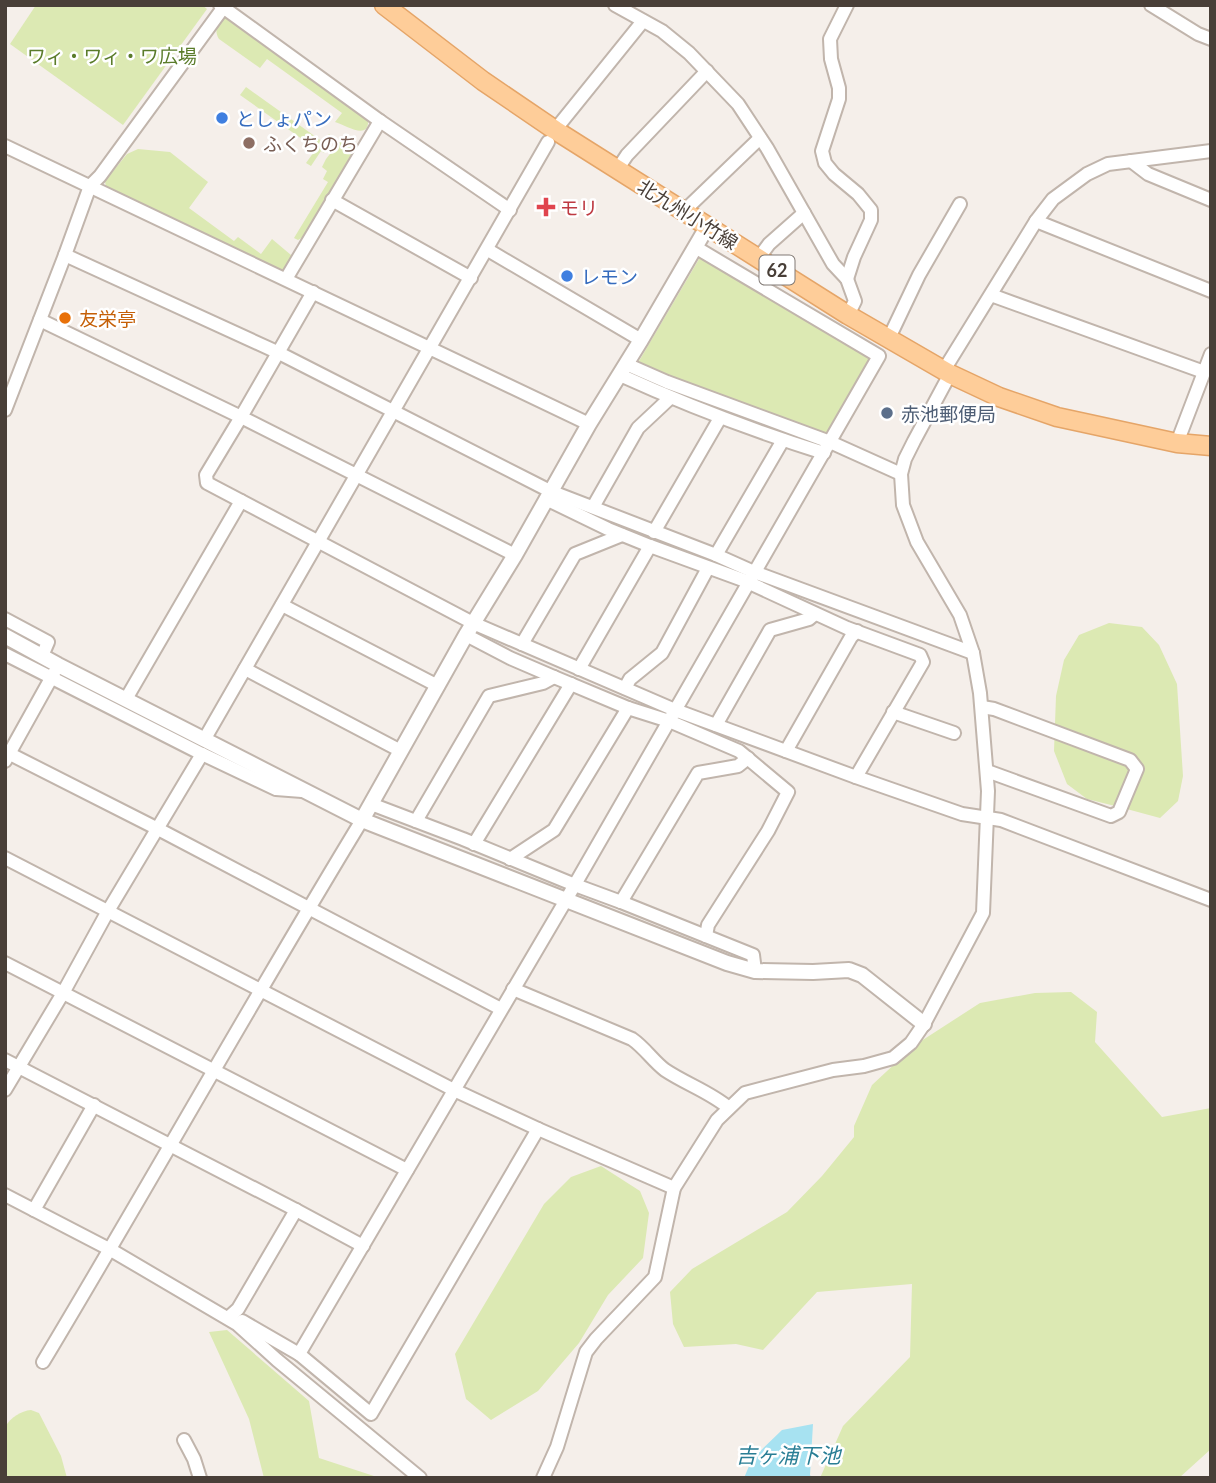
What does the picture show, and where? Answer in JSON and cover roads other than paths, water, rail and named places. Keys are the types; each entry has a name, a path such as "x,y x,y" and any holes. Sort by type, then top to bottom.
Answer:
{"main road":[{"name":"北九州小竹線","path":"384,5 552,136 617,170 848,315 947,372 999,397 1057,417 1177,443 1211,446"}],"street":[{"path":"615,5 662,31 689,53 738,104 833,264 847,279 855,301 848,315"},
{"path":"847,5 830,39 839,99 822,151 825,163 834,174 858,194 871,210 871,220 847,279"},
{"path":"1151,5 1211,39"},
{"path":"5,410 90,186 100,176 222,7 380,121 510,210"},
{"path":"5,1090 158,829 245,669 552,136 643,21"},
{"path":"617,170 627,155 707,71"},
{"path":"286,279 380,121"},
{"path":"683,212 760,138"},
{"path":"5,146 589,424"},
{"path":"543,1478 557,1447 586,1352 655,1277 674,1188 717,1120 745,1093 833,1070 864,1066 893,1058 911,1043 924,1024 983,913 988,791 982,707 973,653 960,615 917,541 903,505 901,474 905,459 947,372 991,295 1053,199 1087,174 1108,164 1211,151"},
{"path":"1132,162 1148,174 1211,200"},
{"path":"332,200 471,278"},
{"path":"889,338 919,275 960,204"},
{"path":"758,259 769,244 804,213"},
{"path":"1036,222 1211,291"},
{"path":"43,1362 362,820 589,424 707,227"},
{"path":"299,1354 575,885 879,356 695,247"},
{"path":"488,250 641,340"},
{"path":"65,255 277,352 393,411 622,535 708,568 751,578 973,653"},
{"path":"313,292 206,475 207,483 319,541 470,629 510,658 628,708 716,724 962,814 1001,820 1211,900"},
{"path":"991,295 1204,372"},
{"path":"40,320 241,417 515,555"},
{"path":"1177,443 1211,354"},
{"path":"623,370 670,398 720,418 783,440 827,448"},
{"path":"623,370 667,382 827,448 901,474"},
{"path":"593,507 638,428 670,398"},
{"path":"654,532 720,418"},
{"path":"716,555 783,440"},
{"path":"548,495 593,507 716,555 815,614 920,655 923,662 856,777"},
{"path":"127,699 241,501"},
{"path":"522,644 575,554 622,535"},
{"path":"579,668 650,546"},
{"path":"625,688 630,679 662,653 708,568"},
{"path":"282,605 438,686"},
{"path":"716,724 769,630 809,619 815,614"},
{"path":"5,619 48,642 42,656"},
{"path":"470,629 522,644 625,688 739,751 788,792 768,831 709,925 706,936"},
{"path":"786,751 851,637 857,631"},
{"path":"5,636 42,656 55,671 203,747 306,791 362,820 727,963 755,971 849,970 875,984 924,1024"},
{"path":"5,654 127,699 203,747"},
{"path":"245,669 401,751"},
{"path":"55,671 7,757 158,829 501,1009"},
{"path":"416,821 489,696 543,683 554,677"},
{"path":"474,844 571,684"},
{"path":"982,707 994,709 1130,760 1137,769 1119,812 1111,816 987,771"},
{"path":"510,859 554,830 628,708"},
{"path":"893,712 954,733"},
{"path":"621,902 698,773 738,766 748,758"},
{"path":"371,804 753,955 755,971"},
{"path":"5,858 454,1090 674,1188"},
{"path":"5,963 407,1170"},
{"path":"513,989 632,1039 664,1069 729,1108"},
{"path":"5,1060 363,1246"},
{"path":"34,1210 94,1105"},
{"path":"233,1321 242,1321 299,1354 371,1414 538,1129"},
{"path":"5,1195 111,1250 233,1321 420,1478"},
{"path":"233,1321 237,1308 296,1209"},
{"path":"184,1440 200,1478"}],"water":[{"name":"吉ヶ浦下池","path":"813,1424 812,1478 744,1478 752,1459 782,1430"}],"place":[{"name":"としょパン","path":"222,118"},
{"name":"ふくちのち","path":"249,143"},
{"name":"モリ","path":"546,207"},
{"name":"レモン","path":"567,276"},
{"name":"友栄亭","path":"65,318"},
{"name":"赤池郵便局","path":"887,413"}],"park label":[{"name":"ワィ・ワィ・ワ広場","path":"112,55"}]}
